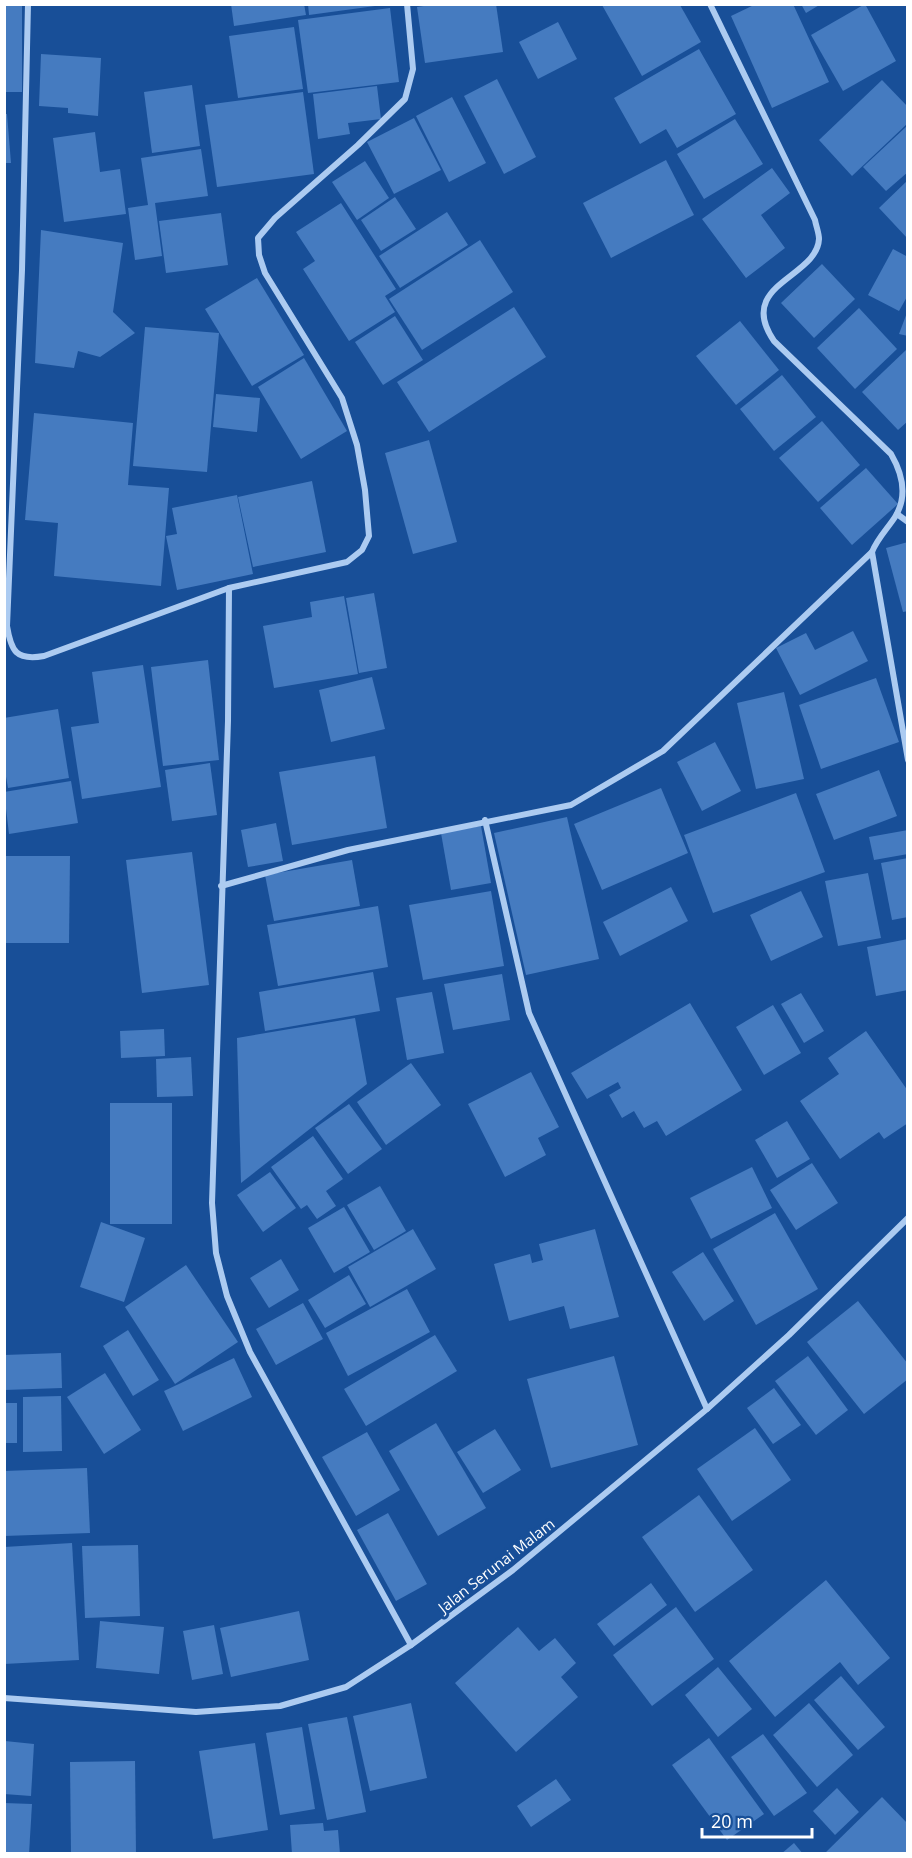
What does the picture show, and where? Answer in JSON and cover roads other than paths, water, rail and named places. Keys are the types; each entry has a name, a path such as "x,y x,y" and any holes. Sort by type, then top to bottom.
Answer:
{"street":[{"path":"28,4 22,270 7,644 17,654 29,659 44,656 229,588 347,562 362,550 369,536 365,490 357,445 342,398 265,273 259,255 258,238 274,218 358,145 405,99 413,69 408,4"},
{"path":"221,886 348,850 485,820 570,805 663,751 872,552 897,514 903,489 900,470 891,454 774,341 764,326 762,315 769,297 815,251 819,239 815,220 710,4"},
{"path":"897,514 908,522"},
{"path":"872,552 908,760"},
{"path":"229,588 228,721 212,1203 216,1253 227,1296 250,1352 411,1646"},
{"path":"485,820 529,1013 707,1409"},
{"name":"Jalan Serunai Malam","path":"4,1698 196,1712 280,1706 346,1687 411,1646 513,1570 707,1409 789,1335 908,1218"}]}
